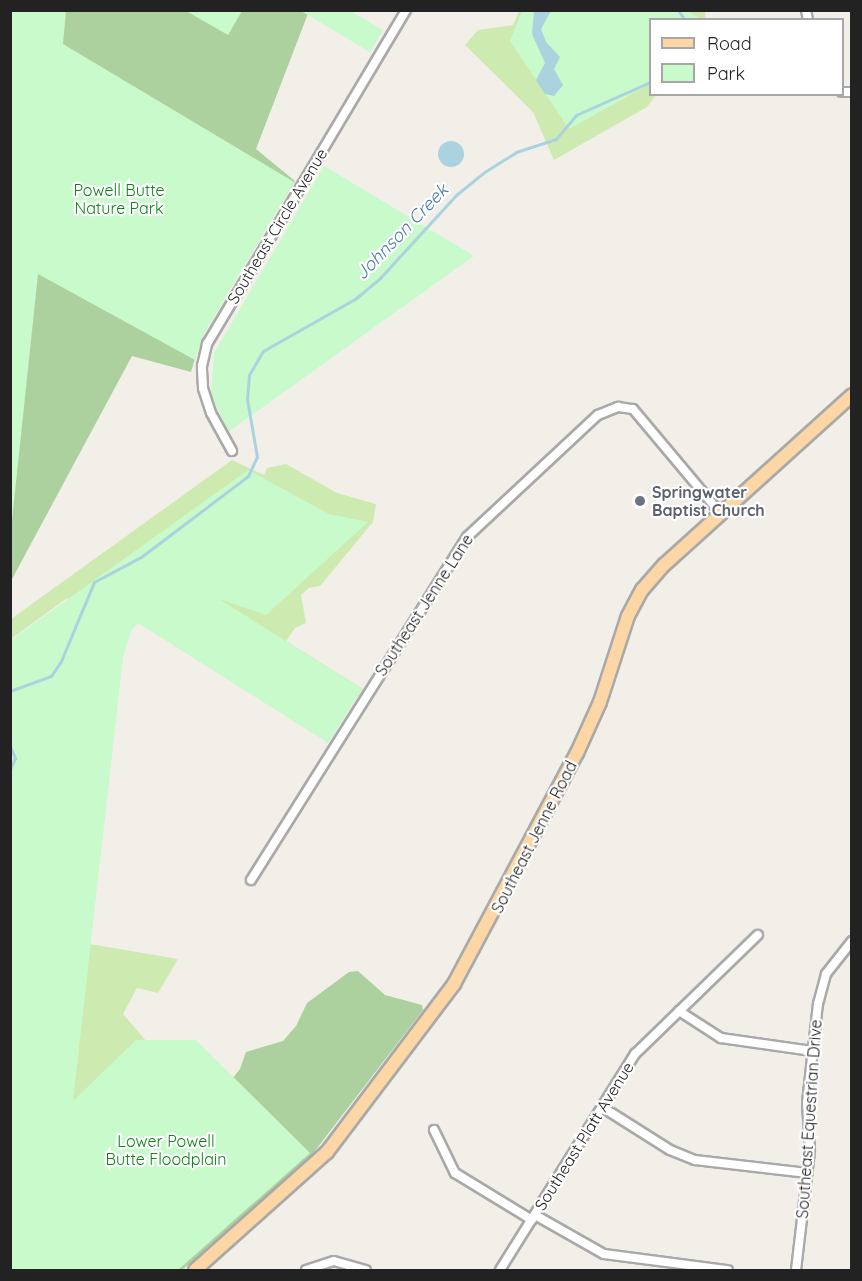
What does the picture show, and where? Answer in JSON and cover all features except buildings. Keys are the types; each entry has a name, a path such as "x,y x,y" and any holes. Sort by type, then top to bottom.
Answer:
{"main road":[{"name":"Southeast Jenne Road","path":"195,1270 327,1152 449,992 578,753 637,599 656,573 852,395"}],"street":[{"name":"Southeast Circle Avenue","path":"232,451 211,413 203,388 202,366 207,344 406,10"},
{"name":"Southeast Jenne Lane","path":"251,880 467,537 598,415 618,407 633,409 721,514"},
{"name":"Southeast Platt Avenue","path":"500,1270 635,1054 758,935"},
{"name":"Southeast Equestrian Drive","path":"796,1270 807,1173 807,1104 821,988 834,960 852,940"},
{"path":"679,1011 721,1038 812,1051"},
{"path":"602,1107 670,1150 695,1160 807,1173"},
{"path":"434,1130 455,1173 534,1218 604,1254 728,1270"},
{"path":"306,1270 334,1261 366,1270"}],"green space":[{"name":"Powell Butte Nature Park","path":"11,10 66,11 63,44 294,182 205,332 195,360 38,274 11,530"},
{"path":"242,10 228,35 186,11"},
{"path":"705,10 706,18 649,18 649,96 655,96 647,107 554,160 533,112 465,45 478,30 513,25 519,11"},
{"path":"11,11 309,11 256,149 295,181 204,329 191,372 132,356 11,581"},
{"path":"301,11 350,11 383,30 370,52"},
{"path":"522,11 687,11 699,18 649,18 649,85 569,129 510,41"},
{"path":"324,166 474,256 228,432 211,394 214,353"},
{"path":"232,460 264,475 267,468 286,464 337,493 376,504 373,522 320,586 309,588 301,595 306,623 295,628 286,641 363,689 330,736 135,620 124,645 90,944 178,959 158,993 137,988 123,1014 202,1106 32,1237 85,612 67,598 11,639 11,619"},
{"name":"Lower Powell Butte Floodplain","path":"248,470 329,514 368,522 266,615 219,599 362,689 328,743 138,623 132,629 123,657 73,1101 136,1040 196,1040 310,1153 178,1270 11,1270 11,640"},
{"path":"358,971 385,995 422,1005 423,1010 311,1156 182,1270 11,1270 10,1030 20,1229 227,1085 240,1069 246,1052 283,1041 296,1026 307,1003 349,972"}],"water":[{"path":"534,11 551,11 541,29 546,42 560,57 554,69 563,85 554,96 545,94 536,80 545,63 532,34"},
{"path":"451,141 460,145 464,154 460,163 451,167 442,163 438,154 442,145"}],"waterway":[{"name":"Johnson Creek","path":"678,10 684,18"},
{"name":"Johnson Creek","path":"10,691 51,676 61,661 94,582 141,557 248,476 257,457 247,399 249,375 263,351 355,299 380,278 456,195 486,171 516,152 556,139 576,115 649,82"},
{"name":"Johnson Creek","path":"10,746 15,758 10,769"}],"place":[{"name":"Springwater Baptist Church","path":"640,501"}]}
